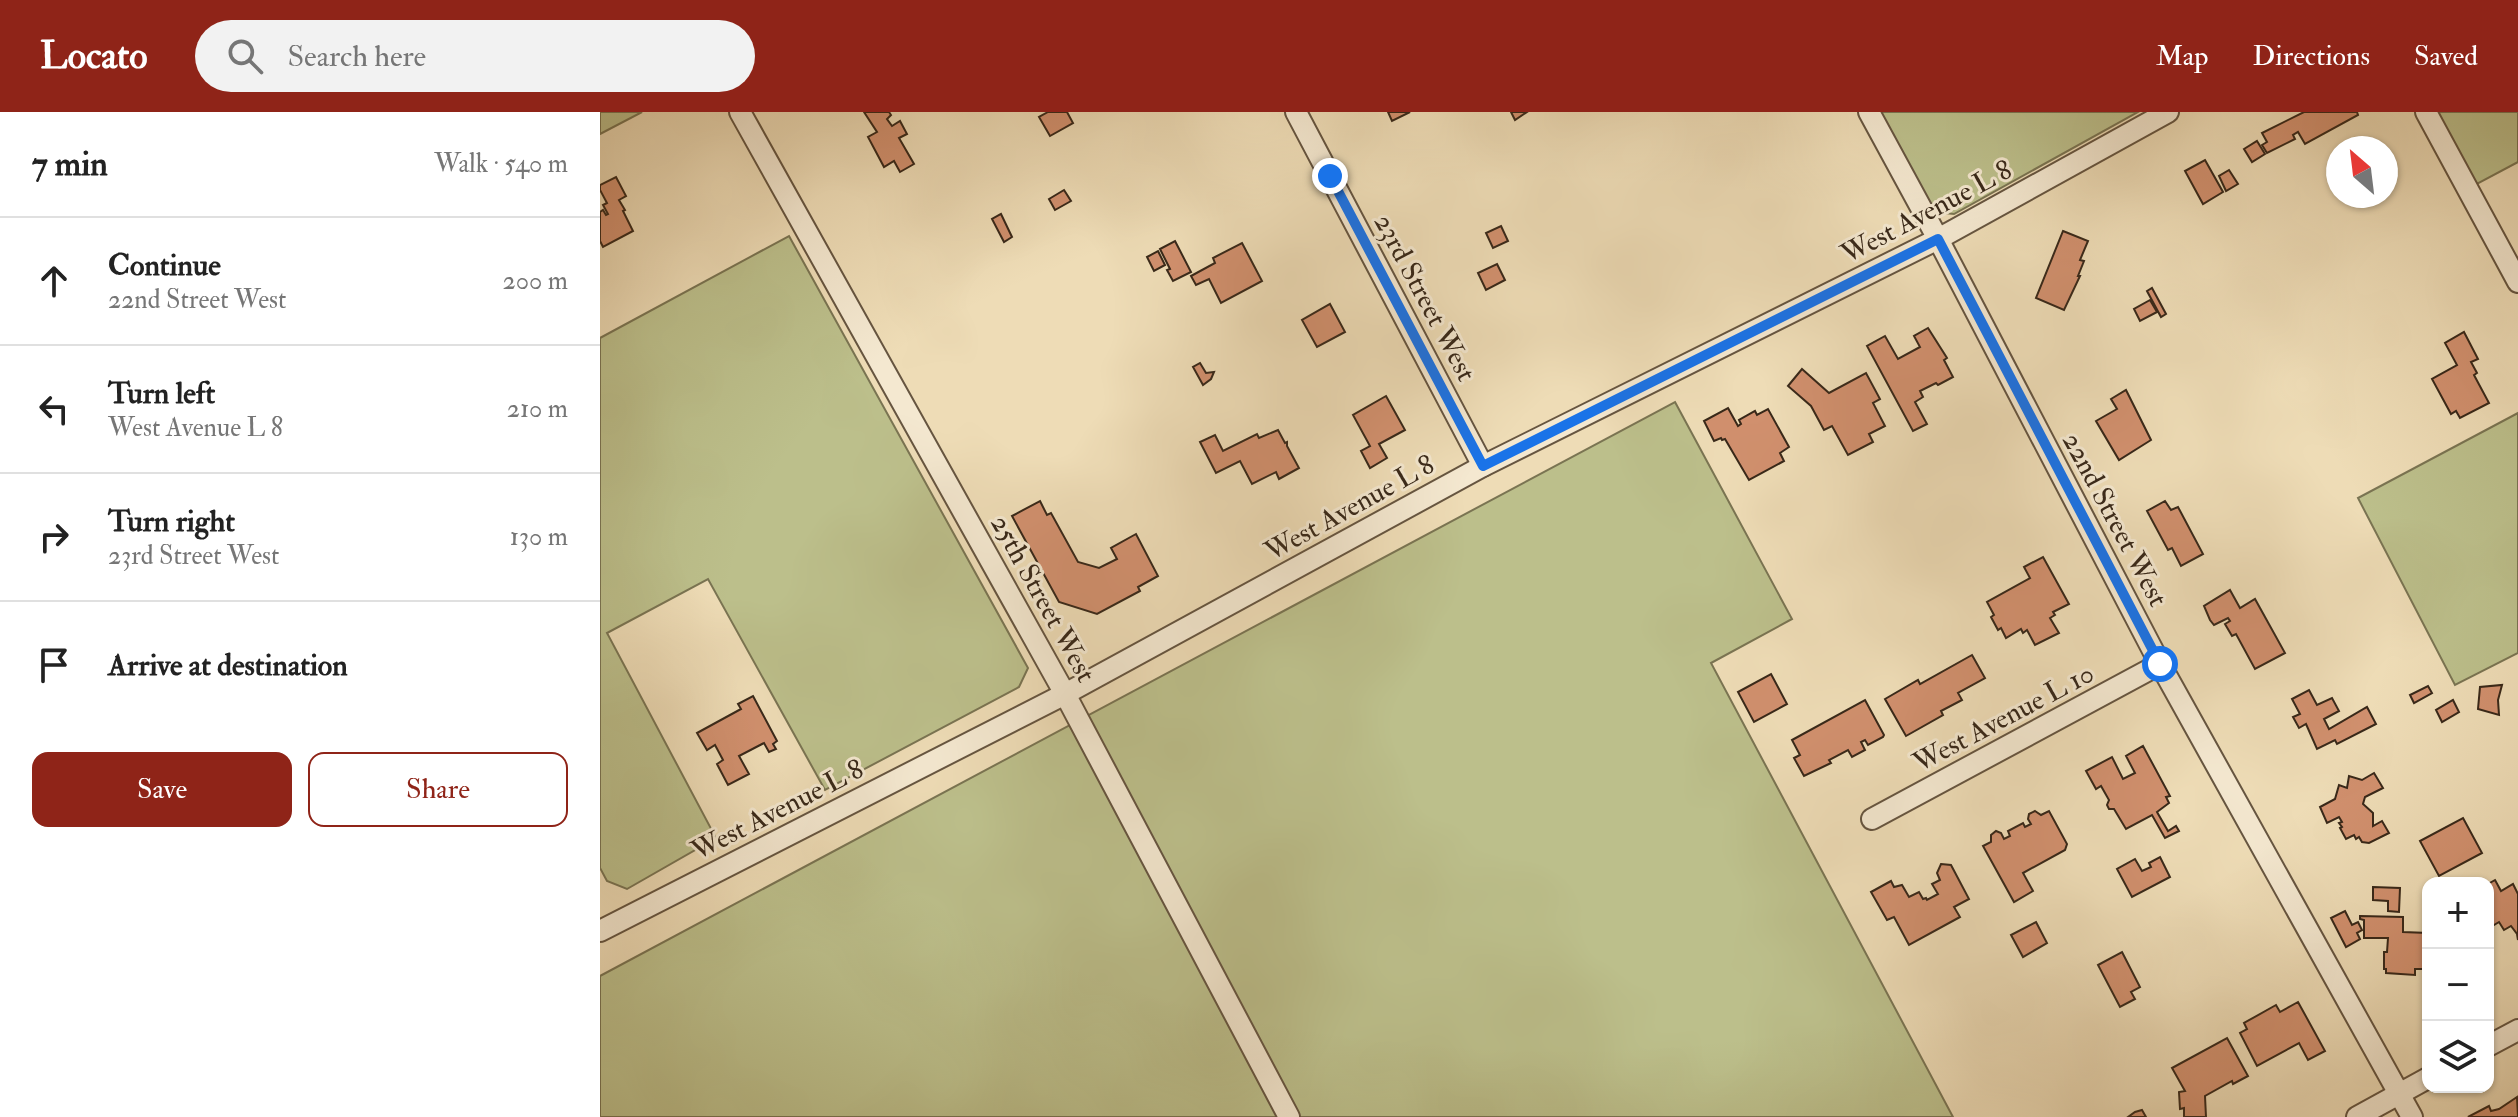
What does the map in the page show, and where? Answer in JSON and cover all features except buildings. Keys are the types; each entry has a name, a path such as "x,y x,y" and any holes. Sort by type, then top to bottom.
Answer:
{"street":[{"name":"25th Street West","path":"740,112 1065,694 1289,1117"},
{"name":"23rd Street West","path":"1296,112 1483,466"},
{"name":"22nd Street West","path":"1869,112 2160,664 2412,1117"},
{"name":"West Avenue L 8","path":"602,924 1065,694 1483,466 1938,239 2168,112"},
{"path":"2426,112 2518,282"},
{"name":"West Avenue L 10","path":"1872,819 2160,664"},
{"path":"2494,1043 2518,1030"},
{"path":"2357,1117 2422,1081"}],"green space":[{"path":"600,112 642,112 600,134"},
{"path":"1880,112 2138,112 1954,214 1932,207"},
{"path":"2436,112 2518,112 2518,162 2475,185"},
{"path":"789,236 1028,668 1019,687 825,790 708,579 607,633 716,838 627,889 607,881 600,868 600,338"},
{"path":"1675,402 1792,619 1711,663 1953,1117 600,1117 600,976"},
{"path":"2518,413 2518,653 2455,685 2358,498"}],"route":[{"path":"1330,176 1483,466 1938,239 2160,664"}]}
